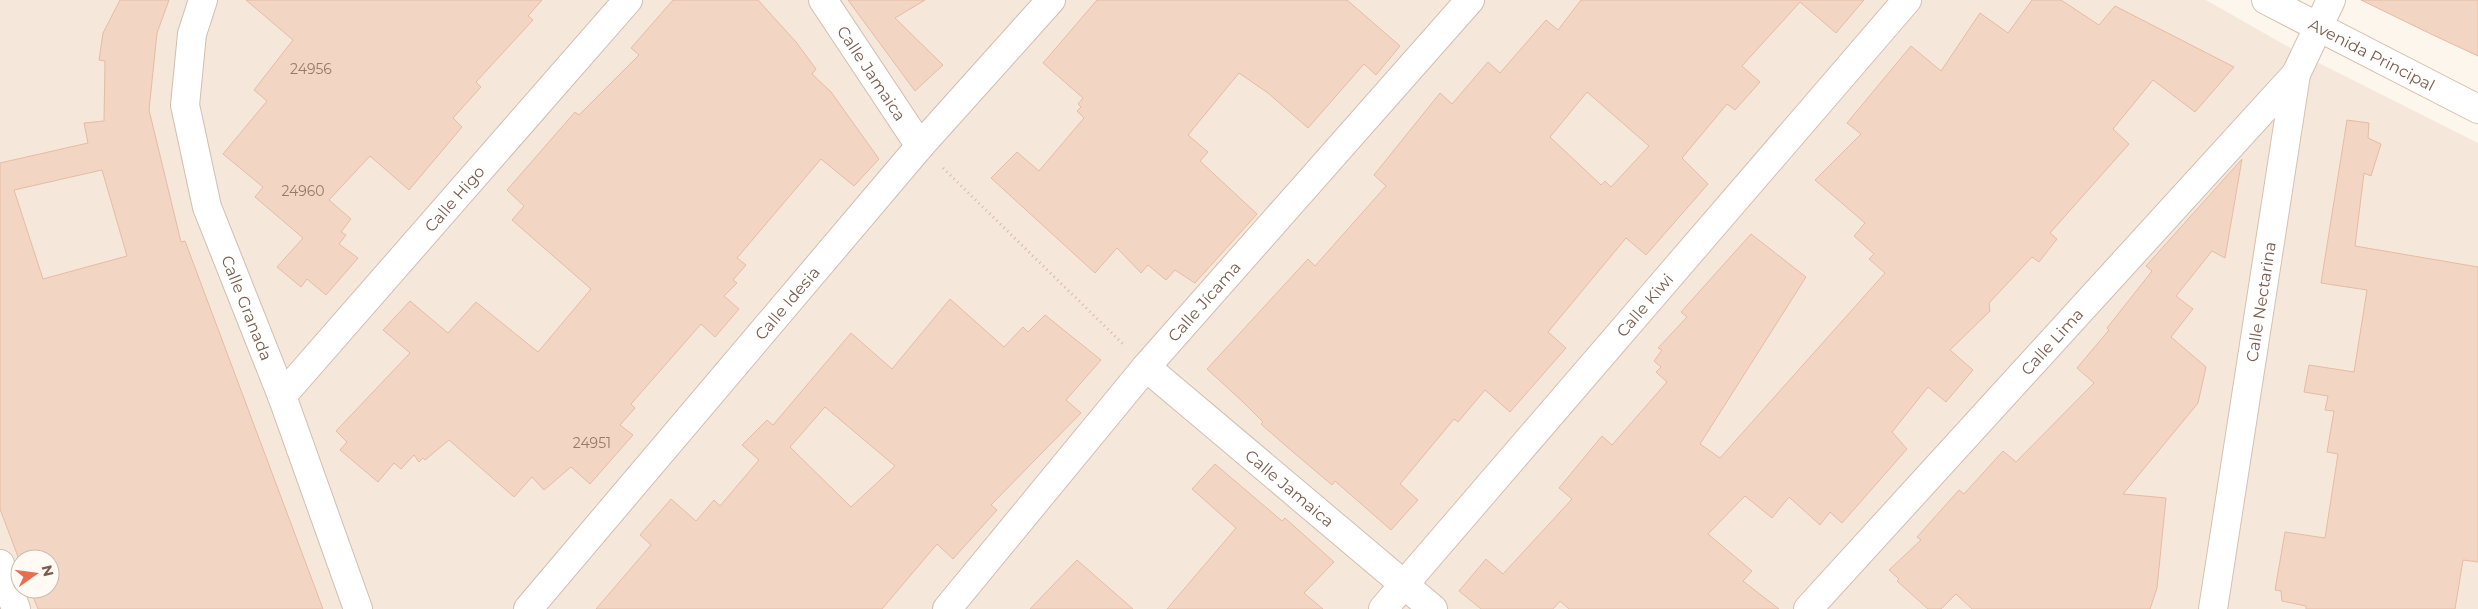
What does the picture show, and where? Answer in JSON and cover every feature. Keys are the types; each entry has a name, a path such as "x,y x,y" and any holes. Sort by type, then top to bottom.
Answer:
{"street":[{"name":"Calle Granada","path":"203,0 192,34 185,105 207,207 282,396 358,609"},
{"name":"Calle Higo","path":"282,396 628,0"},
{"name":"Calle Jamaica","path":"823,0 920,146"},
{"name":"Calle Idesia","path":"528,609 920,146 1051,0"},
{"name":"Calle Jícama","path":"947,609 1146,367 1470,0"},
{"name":"Calle Kiwi","path":"1383,609 1907,0"},
{"name":"Avenida Principal","path":"2266,0 2317,28 2478,109"},
{"name":"Calle Nectarina","path":"2213,609 2296,74 2331,0"},
{"name":"Calle Lima","path":"1808,609 2296,74"},
{"name":"Calle Jamaica","path":"1146,367 1433,609"},
{"path":"0,564 16,609"}],"path":[{"path":"920,146 1146,367"}],"shaded area":[{"path":"0,0 2206,0 2299,53 2478,143 2478,609 0,609"}],"building":[{"path":"120,0 169,0 157,33 149,110 181,242 185,241 323,609 38,609 34,599 60,599 60,549 15,549 0,509 0,163 88,143 84,123 104,121 105,61 99,60 103,33","holes":["102,170 127,256 43,279 14,190"]},
{"path":"246,0 542,0 528,16 533,20 476,82 481,87 453,118 462,127 409,190 370,156 329,200 351,219 341,232 346,235 339,244 358,258 326,295 307,279 301,287 277,267 303,238 255,197 263,187 223,154 267,101 254,90 293,40"},
{"path":"673,0 758,0 796,42 816,69 812,74 831,92 879,159 854,186 821,159 737,258 746,265 733,280 737,283 724,296 739,309 715,337 701,324 631,404 635,408 620,425 633,435 590,484 571,467 544,490 532,477 514,497 449,440 425,460 423,458 419,462 414,455 401,469 394,463 378,482 340,450 347,442 336,431 410,353 383,330 410,301 448,333 476,302 538,352 591,289 512,220 524,206 507,190 575,112 579,115 639,55 631,48"},
{"path":"848,0 925,0 895,18 943,65 915,91"},
{"path":"1097,0 1347,0 1400,46 1376,75 1364,64 1308,128 1268,93 1239,73 1188,135 1208,152 1200,161 1257,214 1195,283 1175,270 1166,280 1148,265 1141,273 1117,248 1095,273 991,178 1017,152 1039,171 1084,118 1077,111 1081,107 1078,104 1083,98 1043,63"},
{"path":"1581,0 1864,0 1836,33 1800,2 1742,66 1760,82 1735,110 1727,104 1682,158 1708,184 1646,255 1626,238 1548,332 1566,348 1510,412 1485,390 1458,422 1454,419 1400,484 1418,500 1391,530 1335,481 1332,485 1286,446 1261,424 1263,422 1207,369 1308,259 1315,266 1386,186 1374,175 1440,93 1452,104 1488,62 1500,73 1546,20 1558,30","holes":["1587,92 1649,146 1611,187 1605,181 1601,185 1550,137"]},
{"path":"2032,0 2061,0 2099,25 2115,6 2234,67 2195,112 2153,80 2113,129 2129,144 2050,233 2057,239 2039,262 2032,257 1989,303 1990,311 1950,350 1973,370 1946,402 1928,387 1892,432 1907,449 1842,523 1830,512 1820,525 1789,497 1772,518 1745,496 1708,534 1752,571 1743,581 1779,609 1569,609 1560,601 1553,609 1481,609 1459,591 1486,559 1503,574 1572,499 1559,488 1602,436 1612,445 1667,382 1656,372 1661,367 1654,361 1662,350 1658,348 1687,317 1681,312 1751,234 1806,277 1700,444 1720,458 1885,273 1869,259 1874,254 1854,236 1865,223 1815,180 1861,134 1847,123 1911,46 1941,71 1980,13 2008,33"},
{"path":"2361,0 2478,0 2478,56 2433,35"},
{"path":"2347,120 2369,123 2368,138 2381,144 2371,176 2364,173 2355,246 2478,267 2478,562 2463,560 2455,609 2306,609 2306,606 2282,601 2281,591 2275,590 2285,532 2325,538 2338,454 2327,452 2334,411 2325,410 2328,396 2304,392 2309,365 2354,372 2367,290 2321,283"},
{"path":"2242,159 2225,258 2212,251 2176,296 2193,309 2171,337 2206,367 2198,403 2123,494 2166,498 2157,588 2150,609 1972,609 1956,594 1941,609 1928,609 1897,581 1899,579 1889,570 1921,540 1917,537 1959,490 1964,494 2003,451 2016,462 2094,383 2077,368 2109,330 2107,328 2152,271 2146,266"},
{"path":"950,299 1004,347 1023,327 1028,332 1045,315 1101,360 1066,400 1081,413 991,505 997,510 953,559 937,544 882,609 596,609 651,545 640,535 671,499 696,521 714,500 720,506 759,460 742,445 767,420 773,425 851,333 892,369","holes":["825,407 895,466 851,507 790,447"]},
{"path":"1215,464 1282,521 1285,518 1334,562 1304,593 1323,609 1167,609 1236,528 1192,489"},
{"path":"1077,560 1133,609 1030,609"}]}
